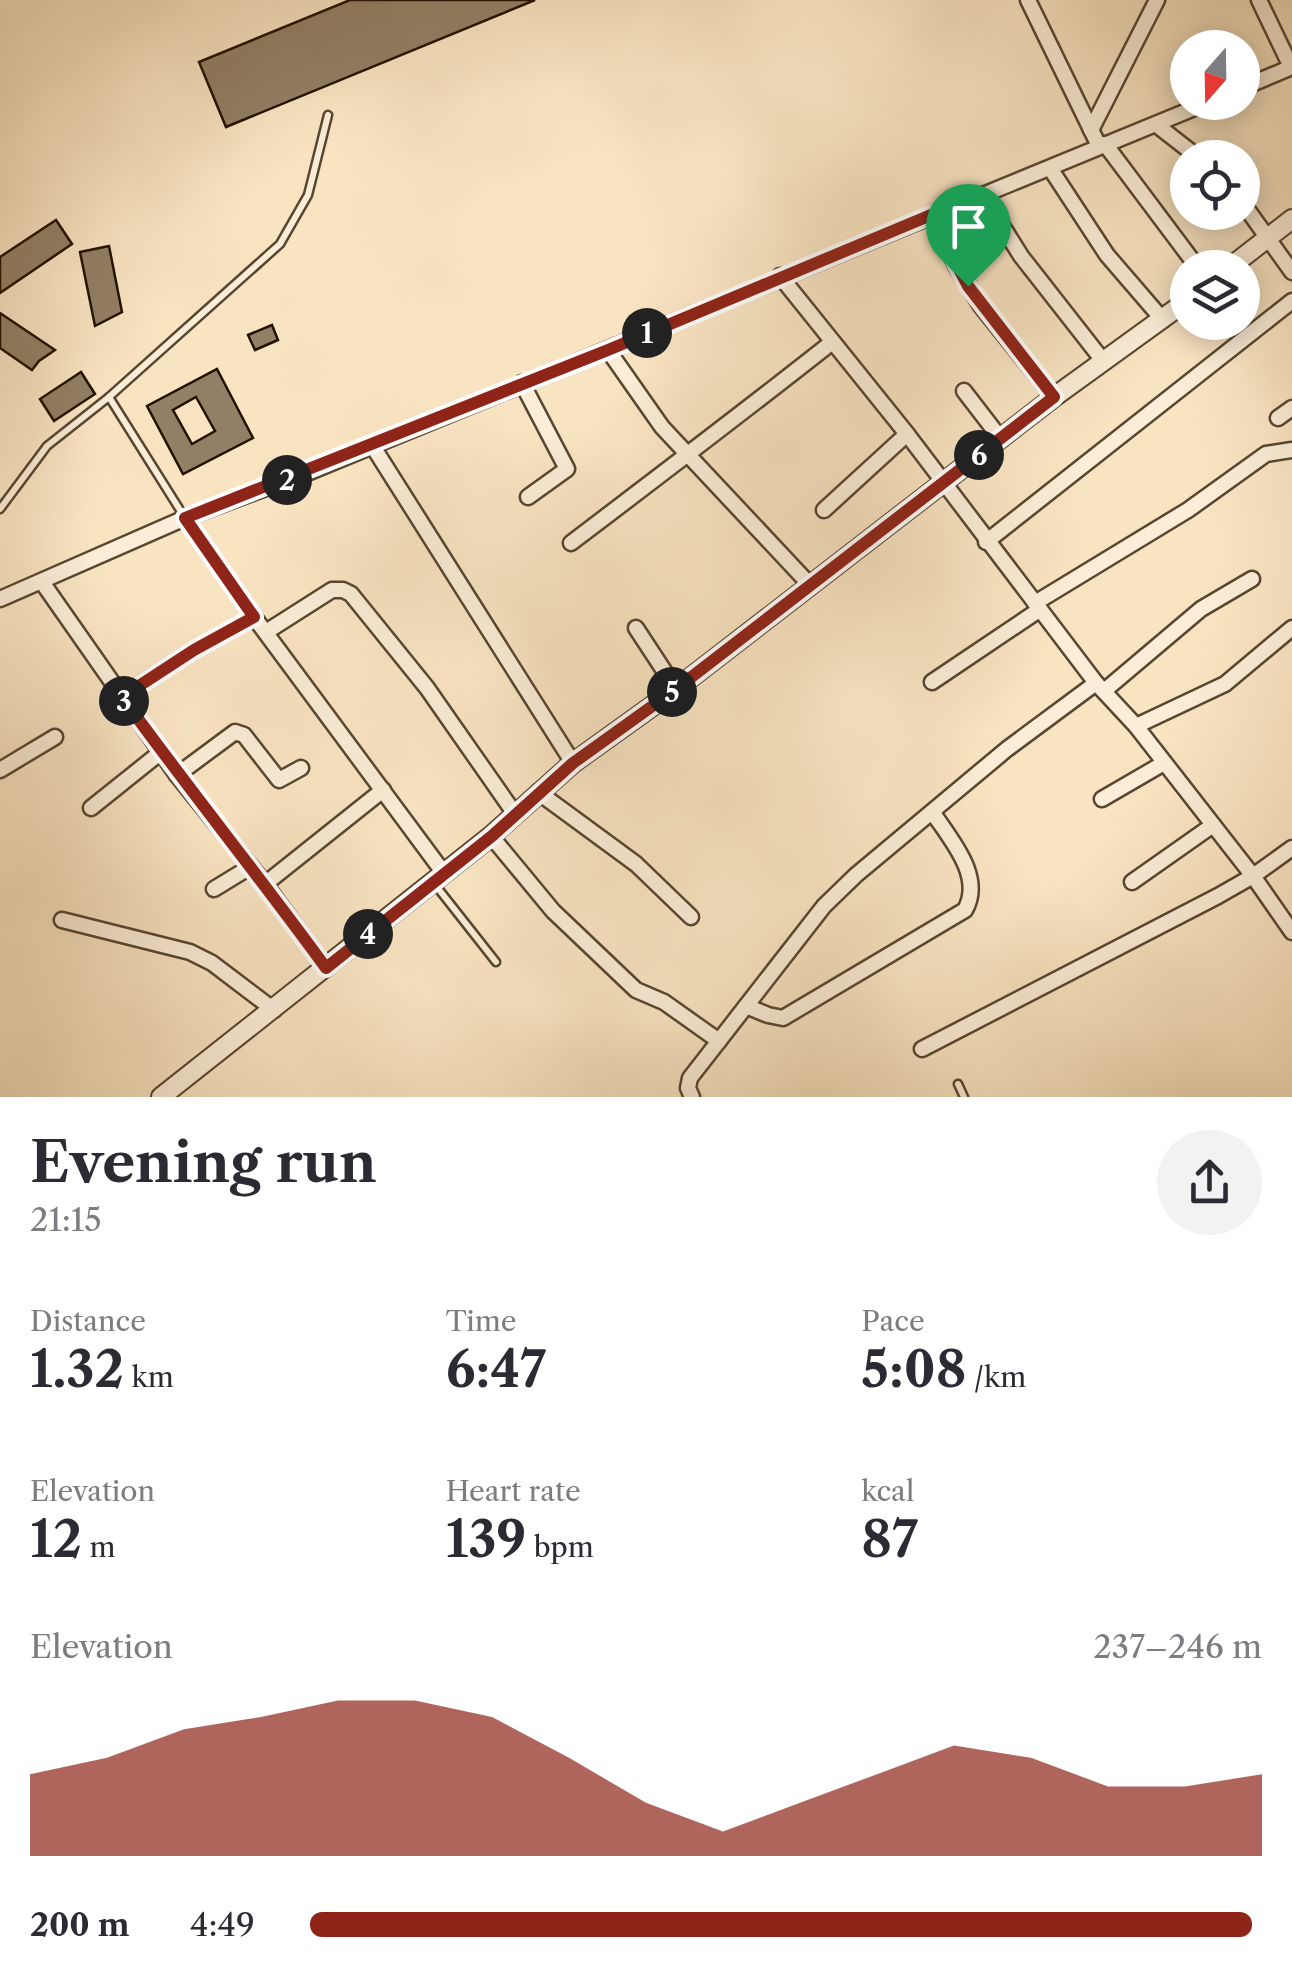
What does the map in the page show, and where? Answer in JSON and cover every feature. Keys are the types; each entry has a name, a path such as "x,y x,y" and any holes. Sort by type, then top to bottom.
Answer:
{"street":[{"path":"1028,0 1091,130 1184,250"},
{"path":"1091,130 1157,0"},
{"path":"1259,0 1292,67 1260,80"},
{"path":"0,599 185,518 1171,120"},
{"path":"1158,126 1176,140"},
{"path":"1050,168 1107,255 1163,320"},
{"path":"982,195 1021,256 1104,362"},
{"path":"931,215 968,286 1054,397"},
{"path":"1252,250 1292,219"},
{"path":"1260,228 1292,272"},
{"path":"780,276 907,434 1100,687 1213,824 1292,932"},
{"path":"986,542 1292,302"},
{"path":"161,1097 492,836 573,763 676,689 1054,397 1170,314"},
{"path":"571,543 831,344"},
{"path":"608,350 644,406 811,586"},
{"path":"522,383 567,470 528,497"},
{"path":"964,391 1001,438"},
{"path":"1278,418 1292,408"},
{"path":"824,510 907,434"},
{"path":"372,445 573,763"},
{"path":"932,682 1037,606 1188,510 1266,454 1292,450"},
{"path":"185,518 383,790 438,876"},
{"path":"692,1097 688,1088 690,1078 824,906 856,875 1007,749 1100,687 1201,609 1252,579"},
{"path":"42,582 177,775 265,884 326,968"},
{"path":"266,632 332,590 350,594 427,688 515,814"},
{"path":"122,697 254,617"},
{"path":"636,628 676,689"},
{"path":"1136,726 1226,684 1292,628"},
{"path":"177,775 236,732 244,735 279,780 301,768"},
{"path":"0,770 55,738"},
{"path":"91,808 162,752"},
{"path":"1102,798 1164,763"},
{"path":"265,884 383,790"},
{"path":"538,792 636,864 691,917"},
{"path":"746,1006 784,1018 965,910 972,898 970,878 933,813"},
{"path":"1132,882 1213,824"},
{"path":"492,836 553,911 636,990 664,1002 719,1041"},
{"path":"922,1049 1253,876 1292,848"},
{"path":"214,888 250,867"},
{"path":"62,920 190,952 274,1010"}],"lane":[{"path":"0,509 47,446 109,397 280,244 308,196 328,115"},
{"path":"109,397 185,518"},
{"path":"438,876 496,962"},
{"path":"958,1084 964,1097"}],"building":[{"path":"350,0 535,0 226,127 199,62"},
{"path":"56,220 72,244 0,293 0,257"},
{"path":"109,246 122,312 95,326 80,252"},
{"path":"0,313 55,350 32,370 0,348"},
{"path":"272,325 278,340 255,350 248,335"},
{"path":"217,369 253,438 183,474 147,406","holes":["196,397 215,431 192,444 173,410"]},
{"path":"81,372 95,394 54,421 40,399"}],"route":[{"path":"931,215 968,286 1054,397 676,689 573,763 492,836 326,968 122,697 254,617 185,518 608,350 931,215"}]}
